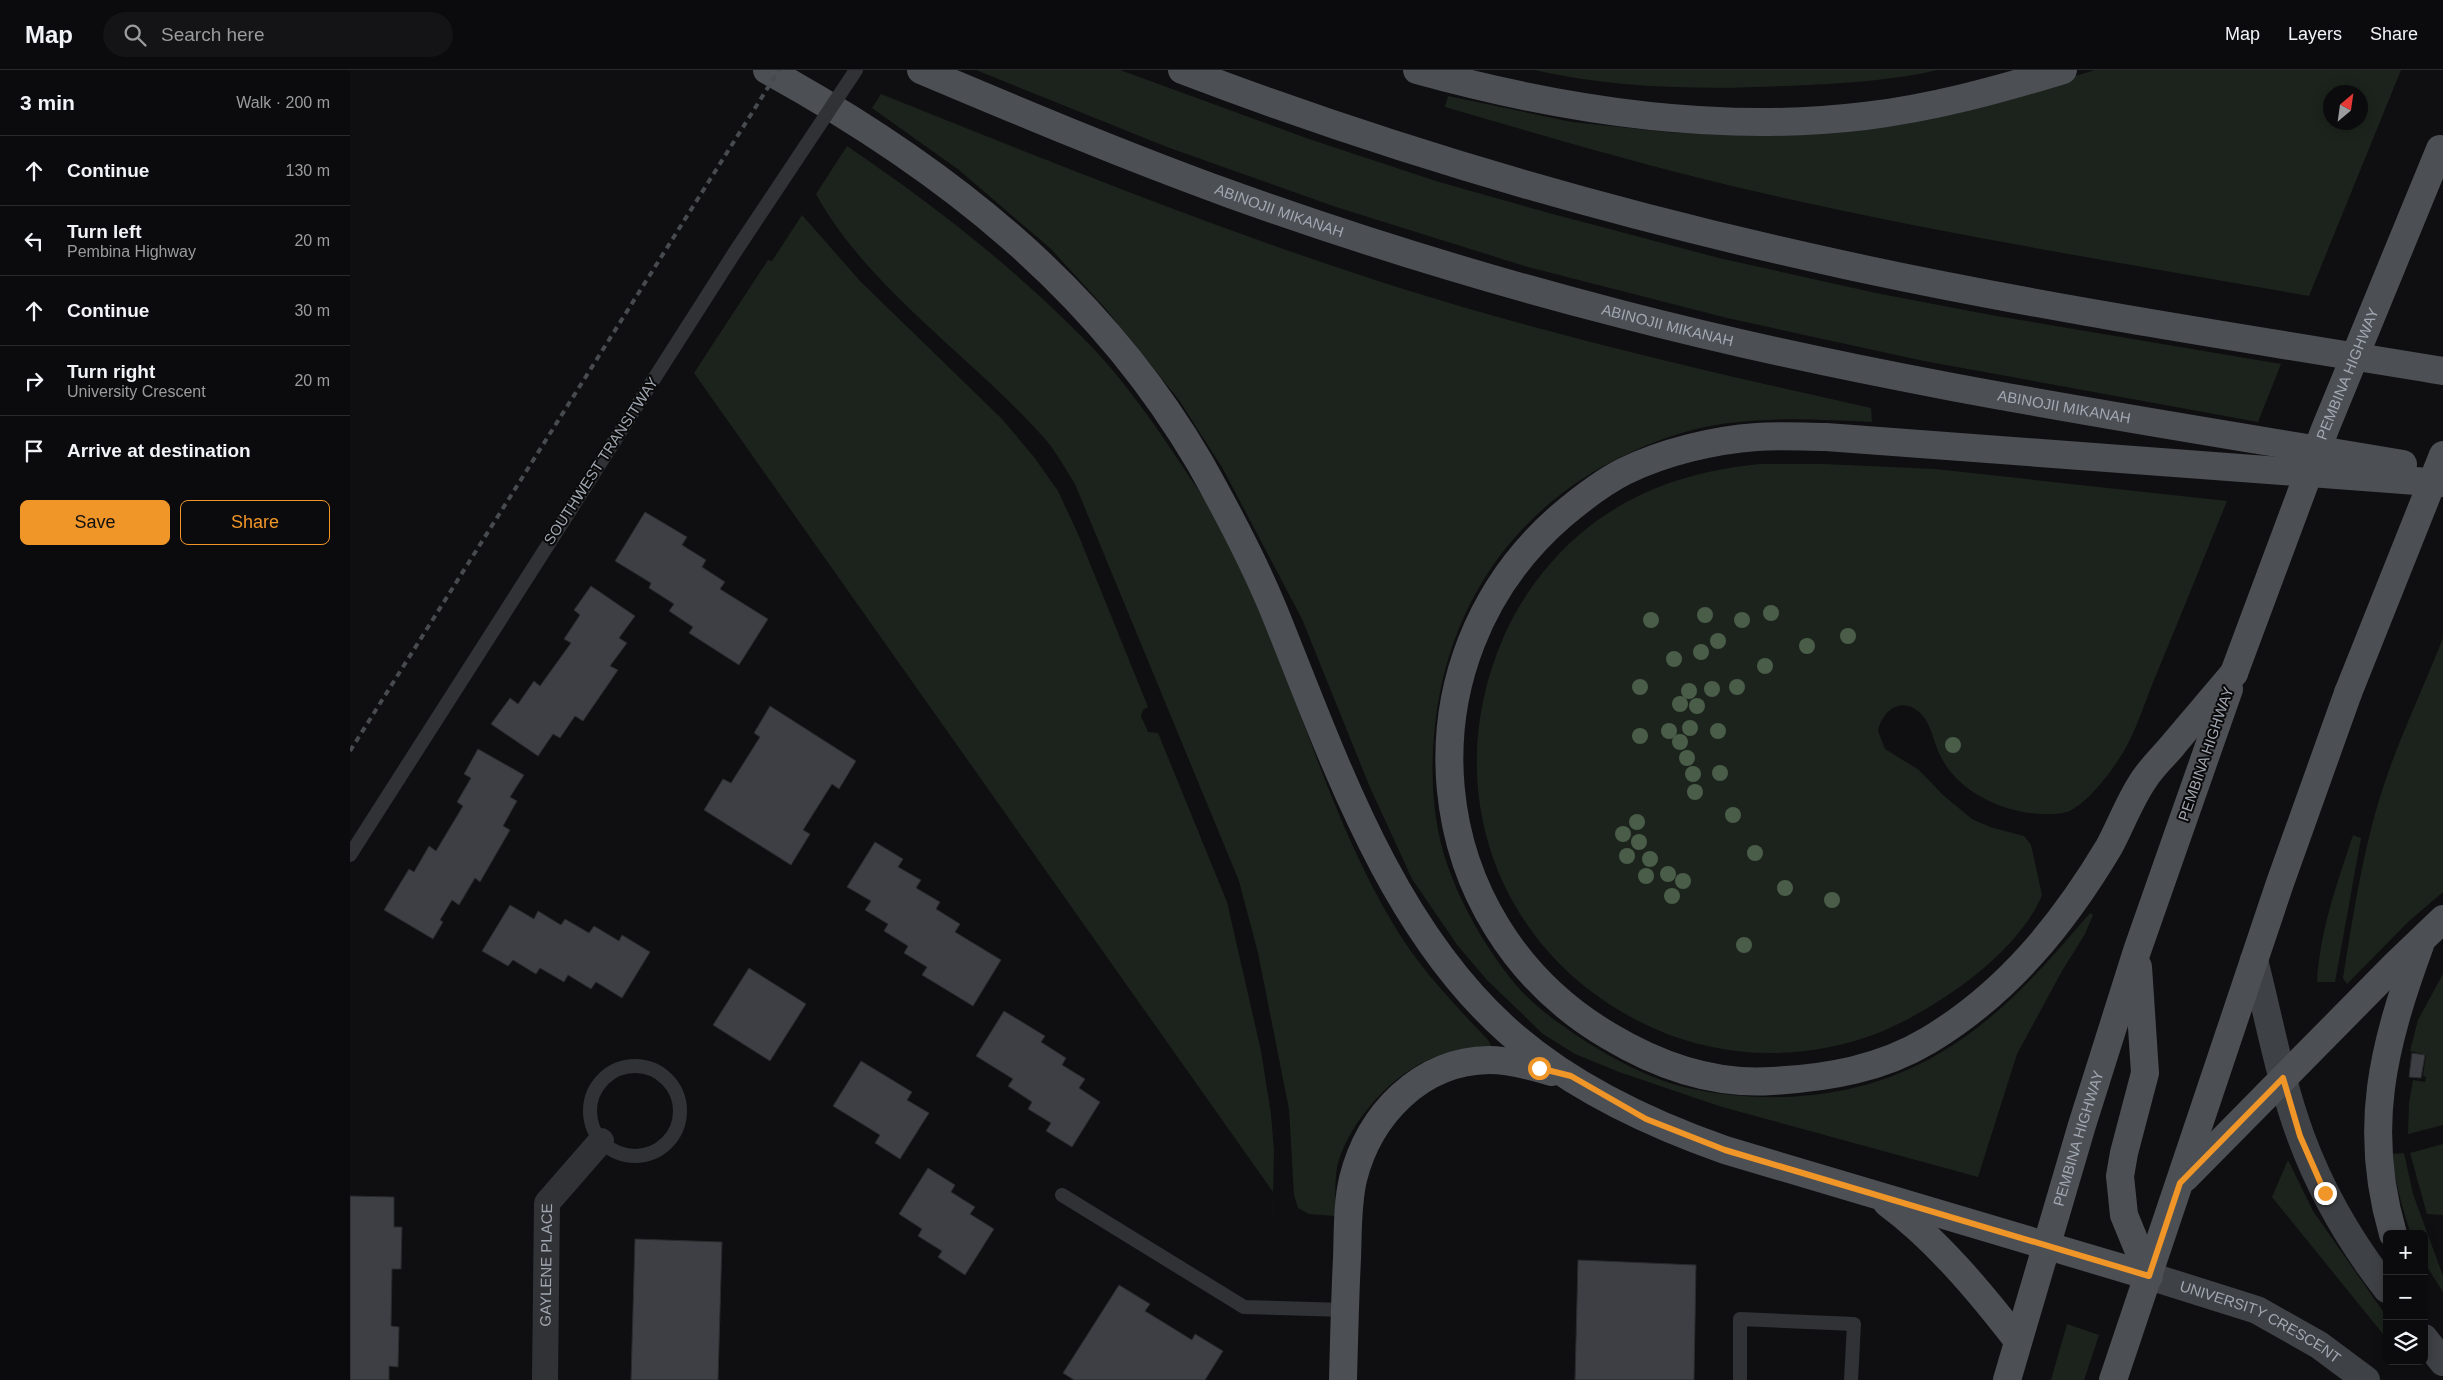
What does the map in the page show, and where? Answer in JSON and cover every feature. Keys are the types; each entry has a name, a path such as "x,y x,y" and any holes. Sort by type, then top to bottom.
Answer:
{"main road":[{"path":"767,70 878,136 958,192 1003,228 1061,282 1131,363 1195,455 1237,532 1273,609 1361,817 1395,886 1420,930 1449,970 1510,1033 1571,1076 1646,1119 1686,1136 1725,1150 2149,1276"},
{"name":"ABINOJII MIKANAH","path":"921,70 1080,136 1253,202 1377,244 1620,314 1756,347 1890,376 2443,471"},
{"path":"1182,70 1334,125 1507,180 1706,234 1847,266 2029,301 2443,371"},
{"path":"1417,70 1557,102 1652,116 1774,123 1866,116 1982,95 2063,70"},
{"name":"PEMBINA HIGHWAY","path":"2007,1380 2046,1245 2137,951 2234,673 2325,428 2441,144"},
{"path":"2234,673 2144,779 2119,828 2078,896 2051,933 2011,976 1980,1005 1927,1041 1898,1056 1834,1076 1752,1083 1709,1078 1666,1065 1587,1024 1541,983 1522,963 1499,931 1480,896 1466,862 1450,792 1448,750 1452,711 1461,669 1476,628 1496,590 1522,554 1586,495 1626,471 1663,457 1704,445 1759,436 1826,437 2443,484"},
{"path":"2113,1380 2254,960 2348,693 2443,455"},
{"path":"2180,1183 2443,919"},
{"path":"2392,1230 2380,1179 2377,1140 2378,1100 2389,1041 2404,989 2423,937"},
{"path":"2137,951 2145,1073 2124,1153 2121,1190 2124,1215 2149,1276"},
{"path":"2254,960 2283,1078 2300,1136 2325,1193 2352,1239 2383,1283"},
{"path":"1343,1380 1348,1212 1353,1178 1368,1138 1382,1115 1398,1097 1432,1074 1466,1062 1490,1060 1517,1063 1571,1076"},
{"path":"1876,1195 1912,1222 1978,1293 2018,1341"},
{"name":"UNIVERSITY CRESCENT","path":"2149,1276 2257,1310 2319,1345 2366,1380"},
{"path":"2428,1343 2443,1362"}],"street":[{"name":"GAYLENE PLACE","path":"545,1380 547,1204 601,1140"}],"lane":[{"name":"SOUTHWEST TRANSITWAY","path":"350,855 735,252 856,70"},
{"path":"637,1066 658,1071 670,1081 677,1095 679,1118 671,1139 659,1149 644,1155 628,1156 613,1150 601,1140 593,1127 590,1108 594,1092 602,1079 615,1070 637,1066"},
{"path":"1062,1195 1244,1307 1345,1310"},
{"path":"1740,1380 1740,1319 1854,1324 1851,1380"}],"shaded area":[{"path":"976,70 1120,70 1309,139 1439,182 1719,258 1876,293 1991,315 2281,364 2258,422 1924,361 1727,318 1528,267 1336,207 1167,147"},
{"path":"1534,70 1938,70 1889,79 1856,82 1772,87 1704,88 1635,85 1568,77"},
{"path":"2095,70 2401,70 2309,296 1980,238 1784,198 1656,167 1445,107 1448,96 1572,122 1676,133 1769,134 1969,108"},
{"path":"881,94 1074,171 1204,220 1400,288 1575,338 1871,408 1872,422 1796,419 1746,421 1696,429 1672,436 1624,456 1580,480 1542,510 1509,544 1481,583 1460,627 1444,674 1435,725 1433,778 1435,813 1447,864 1460,896 1485,943 1505,972 1522,992 1560,1024 1616,1059 1644,1073 1673,1084 1715,1093 1771,1097 1828,1093 1883,1079 1909,1069 1962,1039 1986,1021 2030,980 2090,913 2093,915 2085,934 2062,971 2017,1054 1978,1177 1722,1107 1619,1072 1575,1054 1543,1034 1487,980 1458,946 1412,879 1369,785 1302,619 1223,469 1179,400 1105,308 1051,249 959,170 872,108"},
{"path":"847,146 937,210 1022,280 1105,361 1146,413 1207,503 1240,565 1263,616 1344,827 1368,878 1395,927 1415,957 1438,986 1488,1040 1492,1048 1443,1055 1420,1064 1390,1086 1376,1100 1352,1131 1338,1163 1335,1216 1309,1214 1298,1208 1294,1195 1289,1109 1258,953 1239,881 1075,484 1046,440 987,380 893,292 864,261 838,228 816,194"},
{"path":"802,215 860,281 1002,419 1034,457 1058,491 1078,534 1148,707 1143,710 1141,716 1148,732 1158,733 1227,902 1261,1051 1271,1114 1274,1150 1271,1298 1273,1192 694,373 768,260 772,261"},
{"path":"1760,464 1824,464 1935,469 2227,501 2138,722 2123,753 2097,788 2086,800 2071,810 2056,814 2035,814 2019,811 1987,800 1959,781 1948,769 1926,721 1919,712 1906,705 1893,708 1888,712 1878,731 1885,749 1919,770 1943,795 1972,819 1990,827 2024,836 2031,845 2042,895 2030,917 1995,959 1949,995 1924,1010 1878,1033 1850,1042 1822,1049 1765,1053 1736,1051 1708,1046 1680,1039 1653,1028 1600,998 1555,959 1520,914 1495,864 1481,810 1477,753 1485,694 1504,636 1524,598 1566,547 1582,532 1618,507 1652,490 1704,473"},
{"path":"2443,638 2443,892 2409,921 2347,984 2343,978 2351,927 2360,876 2372,826 2393,759"},
{"path":"2353,835 2361,838 2335,982 2317,982 2325,926"},
{"path":"2443,974 2443,1125 2408,1134 2409,1103 2413,1080 2425,1082 2426,1077 2423,1076 2426,1055 2410,1051 2418,1020"},
{"path":"2443,1144 2443,1215 2427,1214 2410,1153"},
{"path":"2404,1153 2413,1194 2426,1230 2410,1230 2402,1204 2392,1154"},
{"path":"2288,1160 2313,1211 2383,1311 2383,1334 2272,1197"},
{"path":"2428,1235 2443,1276 2443,1292 2428,1268"},
{"path":"2067,1324 2099,1335 2084,1380 2051,1380"}],"building":[{"path":"645,512 687,537 682,545 706,560 702,567 725,582 720,589 768,619 739,665 689,633 693,627 669,611 674,604 649,588 651,583 615,561"},
{"path":"591,586 635,616 619,638 627,643 610,666 618,670 583,721 575,716 560,738 553,734 538,756 491,724 510,698 518,704 534,681 540,686 571,643 564,639 580,615 574,610"},
{"path":"770,706 856,761 839,789 832,784 803,830 810,834 791,865 704,810 723,779 731,783 760,737 754,733"},
{"path":"478,749 524,775 510,797 517,801 503,826 510,830 480,882 475,878 459,905 452,900 440,920 443,922 433,939 384,910 409,869 414,872 429,846 436,851 463,806 457,802 471,778 464,774"},
{"path":"875,842 903,859 898,867 921,880 916,888 940,902 936,909 960,924 955,932 1001,960 973,1006 922,975 927,967 904,953 908,946 884,931 888,924 865,910 871,901 847,887"},
{"path":"510,905 534,919 538,911 561,925 565,919 589,933 594,926 619,941 622,935 650,952 622,998 596,982 591,989 568,975 564,982 540,968 536,974 513,960 508,966 482,951"},
{"path":"749,968 806,1004 770,1061 713,1025"},
{"path":"1004,1011 1045,1036 1041,1042 1066,1058 1062,1065 1085,1079 1079,1088 1100,1102 1072,1147 1046,1131 1051,1123 1028,1109 1032,1102 1008,1086 1013,1079 976,1056"},
{"path":"2412,1053 2425,1055 2421,1078 2409,1077"},
{"path":"861,1061 912,1092 907,1100 929,1113 900,1159 875,1143 880,1135 833,1106"},
{"path":"928,1168 955,1185 951,1192 975,1207 970,1214 994,1229 965,1275 938,1257 942,1251 918,1236 922,1229 899,1214"},
{"path":"350,1196 394,1197 394,1227 402,1227 401,1269 392,1269 391,1326 399,1327 398,1367 389,1366 389,1380 350,1380"},
{"path":"635,1239 722,1242 718,1380 631,1380"},
{"path":"1578,1260 1696,1265 1694,1380 1575,1380"},
{"path":"1119,1285 1150,1304 1145,1311 1192,1340 1195,1334 1223,1351 1205,1380 1074,1380 1063,1373"}],"railway":[{"path":"350,751 779,70"}],"route":[{"path":"1539,1068 1571,1076 1609,1100 1646,1119 1725,1150 2149,1276 2180,1183 2283,1078 2300,1136 2325,1193"}]}
